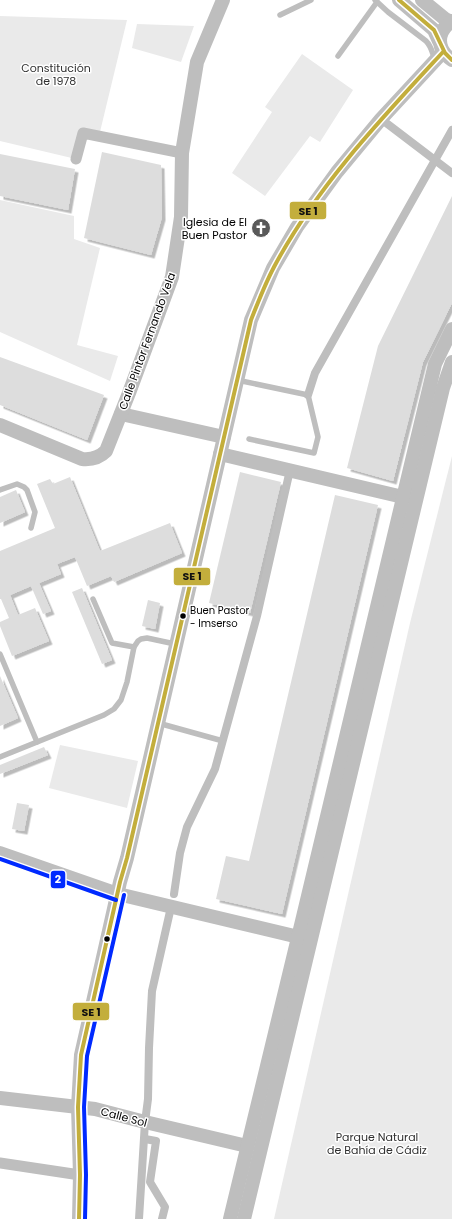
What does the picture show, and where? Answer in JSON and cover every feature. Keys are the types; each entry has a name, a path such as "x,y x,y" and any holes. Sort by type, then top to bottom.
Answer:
{"street":[{"name":"Calle Pintor Fernando Vela","path":"0,425 82,459 95,459 106,451 172,277 181,217 182,153 198,62 223,0"},
{"path":"399,0 434,30 442,53"},
{"path":"422,0 444,19 452,21"},
{"path":"79,1219 80,1175 78,1107 81,1055 120,882 127,858 252,320 273,268 297,227 337,172 381,119 442,53 443,29 452,21"},
{"path":"381,119 452,173"},
{"path":"308,395 315,373 452,130"},
{"path":"76,159 83,133 182,153"},
{"path":"244,1219 304,938 403,497 435,364 452,329"},
{"path":"230,1219 247,1146 304,938 443,388 452,362"},
{"path":"121,414 224,437"},
{"path":"220,454 403,497"},
{"path":"139,1219 145,1122 148,1099 152,991 173,900 180,853 187,827 214,769 223,741 257,616 290,470"},
{"path":"0,854 118,894 173,900 304,938"},
{"name":"Calle Sol","path":"0,1098 95,1109 247,1146"},
{"path":"145,1139 156,1141 150,1182 165,1206 162,1219"},
{"path":"0,1163 80,1175"}],"lane":[{"path":"280,15 311,0"},
{"path":"338,56 376,1 426,41 432,52 442,53"},
{"path":"237,380 308,395 318,436 314,453 249,439"},
{"path":"0,490 17,484 27,490 35,512 31,528"},
{"path":"93,599 112,643 134,647"},
{"path":"0,757 104,715 114,709 121,700 127,682 134,647 138,641 144,638 177,644"},
{"path":"0,654 37,742"},
{"path":"158,722 223,741"}],"green space":[{"name":"Constitución de 1978","path":"0,16 127,20 99,136 83,133 76,159 0,141"},
{"path":"137,24 194,26 181,62 132,48"},
{"path":"302,54 353,90 320,142 310,136 265,196 232,173 272,112 265,107"},
{"path":"0,200 74,216 74,239 100,248 77,345 118,356 110,381 0,332"},
{"name":"Parque Natural de Bahía de Cádiz","path":"452,456 452,1219 274,1219 410,623"},
{"path":"60,745 138,761 127,808 49,788"}],"building":[{"path":"102,152 161,165 162,217 151,255 84,238"},
{"path":"0,154 75,169 68,210 0,196"},
{"path":"452,196 452,303 423,362 393,481 347,468 378,346"},
{"path":"0,357 104,395 87,440 0,405"},
{"path":"240,472 281,482 250,613 209,603"},
{"path":"70,477 100,551 170,523 182,553 114,582 111,576 87,586 75,557 57,564 61,574 39,583 51,611 43,614 31,586 10,595 18,615 35,608 49,641 12,656 0,626 0,622 9,618 0,599 0,551 55,528 37,484 50,479 53,484"},
{"path":"16,490 25,512 0,523 0,497"},
{"path":"335,495 378,505 282,914 216,899 226,856 249,861"},
{"path":"82,588 112,660 102,664 72,592"},
{"path":"148,600 160,603 155,629 142,626"},
{"path":"0,676 18,718 0,726"},
{"path":"44,747 48,755 0,774 0,765"},
{"path":"17,803 29,805 24,831 12,829"}],"transit line":[{"path":"399,0 434,30 445,53 452,60"},
{"path":"79,1219 80,1175 78,1107 81,1055 251,320 274,267 291,237 330,181 396,102 443,52"},
{"name":"2","path":"0,859 116,900"},
{"name":"2","path":"85,1219 86,1175 84,1107 87,1056 124,895"}],"place":[{"name":"Iglesia de El Buen Pastor","path":"261,228"},
{"name":"Buen Pastor - Imserso","path":"183,616"}]}
